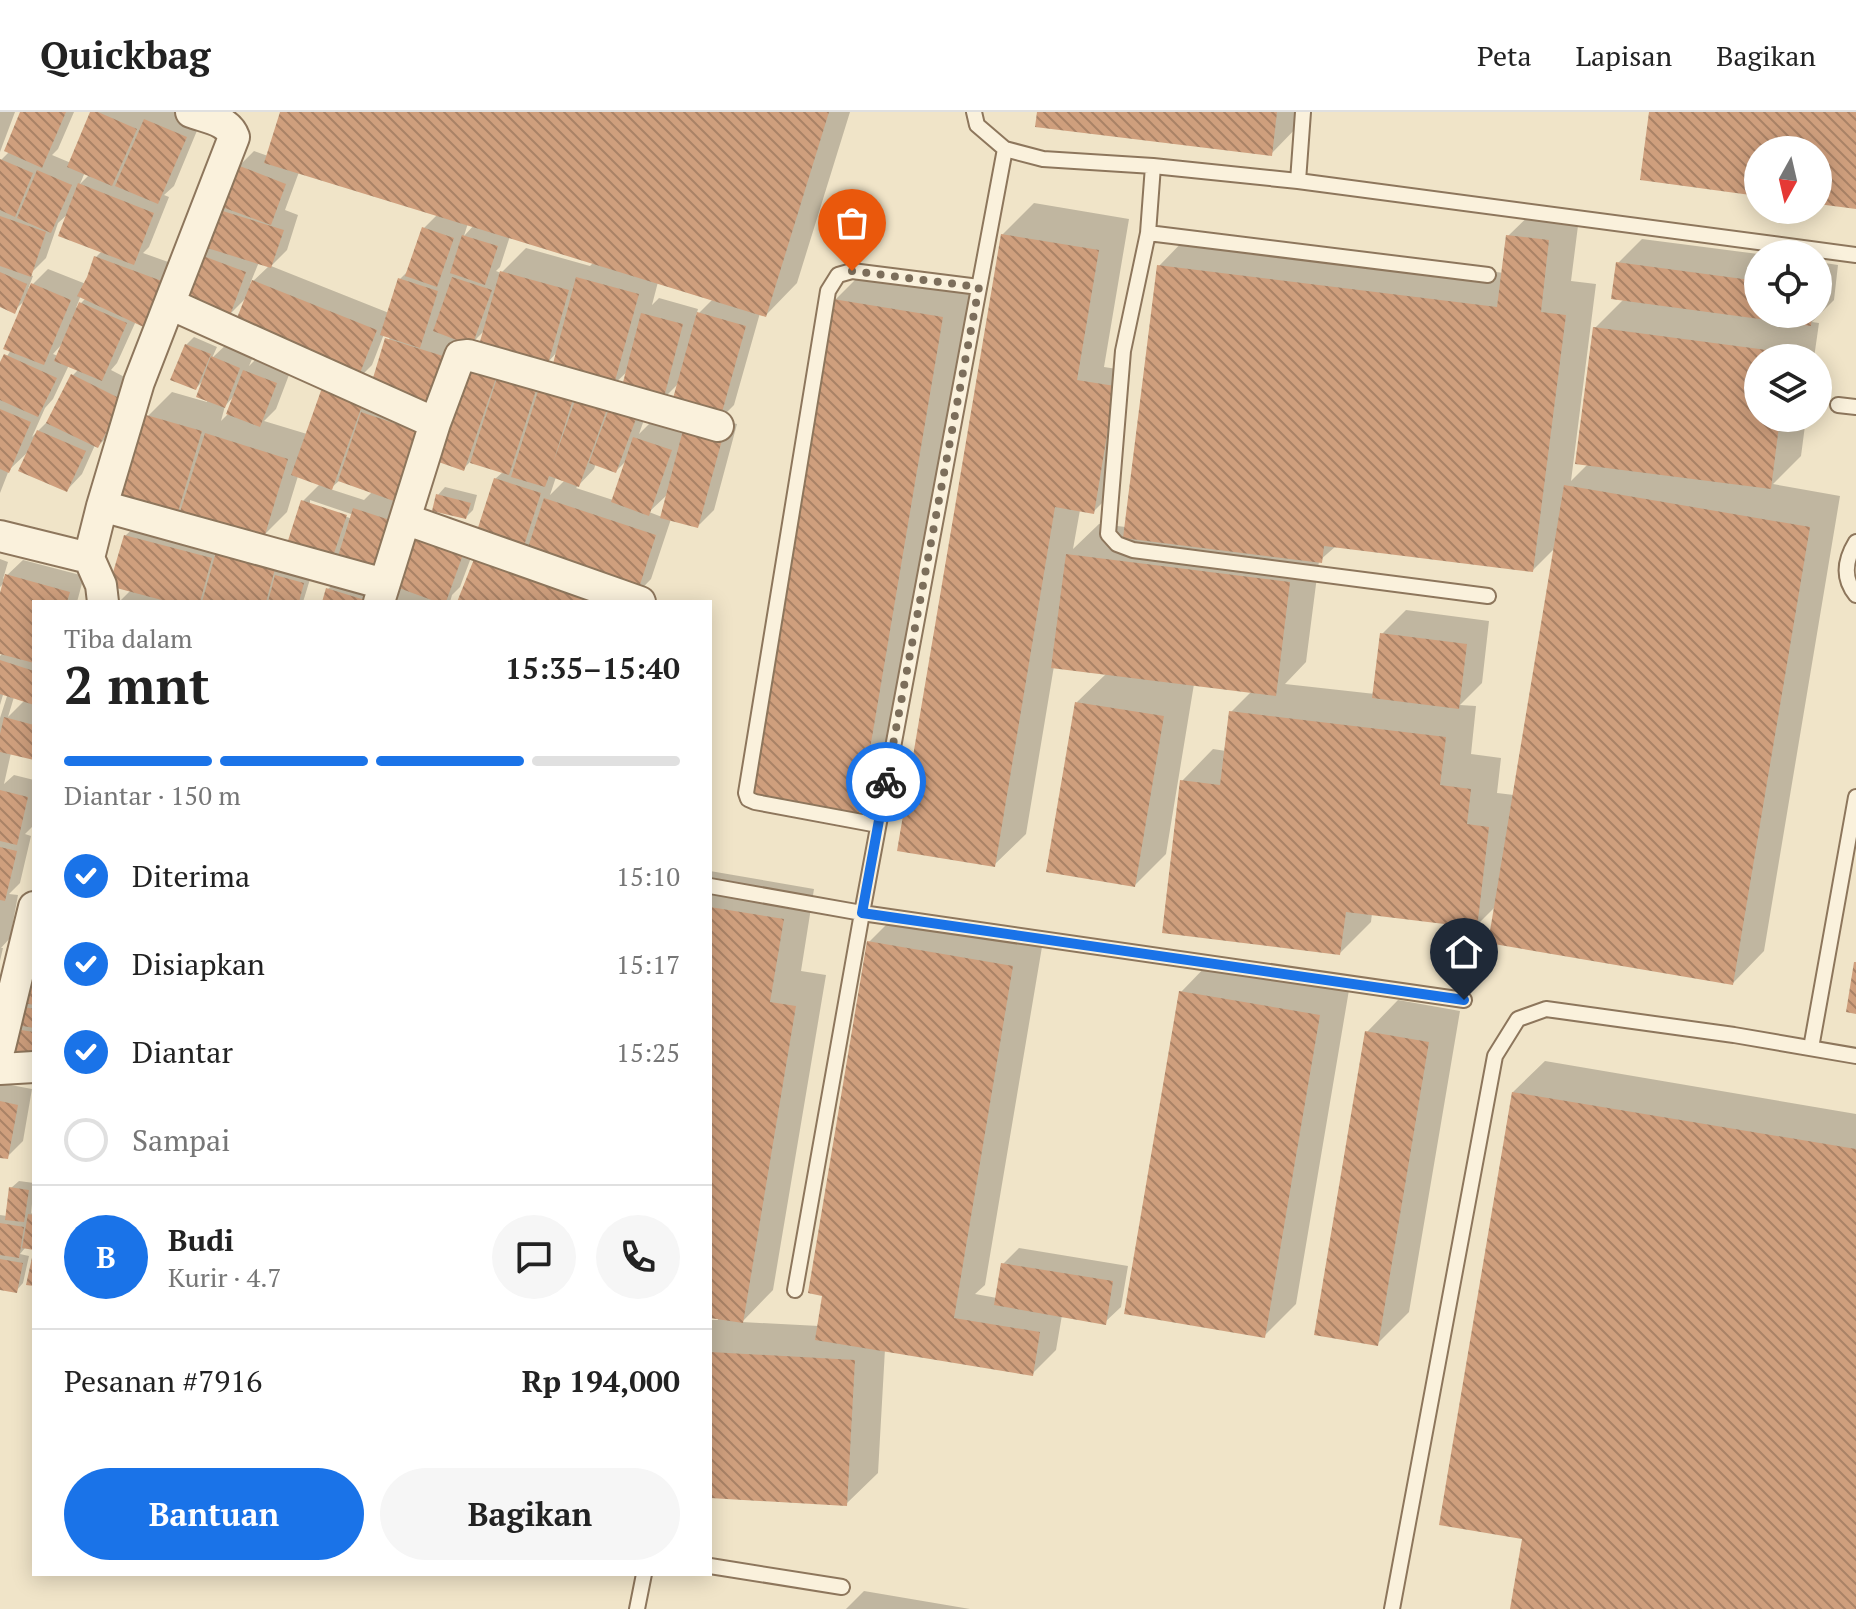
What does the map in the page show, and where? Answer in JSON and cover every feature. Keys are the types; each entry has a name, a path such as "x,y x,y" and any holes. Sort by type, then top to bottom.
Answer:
{"street":[{"path":"103,600 101,585 89,558 102,506 139,382 234,137 225,124 191,112"},
{"path":"170,304 435,423"},
{"path":"102,506 381,593 458,358 468,355 718,426"},
{"path":"405,519 634,600"},
{"path":"0,536 89,558"},
{"path":"0,1047 32,915"},
{"path":"0,1069 32,1067"}],"lane":[{"path":"974,112 977,125 1005,149 1043,159 1153,166 1298,181 1856,255"},
{"path":"1298,181 1303,112"},
{"path":"795,1290 878,825 1005,149"},
{"path":"1153,166 1148,233 1123,351 1108,534 1117,544 1133,550 1488,596"},
{"path":"1148,233 1488,275"},
{"path":"878,825 755,802 748,799 746,793 828,291 838,275 852,271 979,287"},
{"path":"1838,405 1856,407"},
{"path":"1856,542 1847,559 1845,576 1856,595"},
{"path":"1811,1048 1856,797"},
{"path":"712,886 862,913 1464,1000"},
{"path":"1392,1609 1495,1056 1518,1019 1546,1009 1856,1056"},
{"path":"712,1566 842,1587"},
{"path":"637,1609 644,1576"}],"building":[{"path":"20,112 66,112 42,168 4,151"},
{"path":"90,112 98,112 137,129 112,186 67,167"},
{"path":"280,112 829,112 766,317 264,163"},
{"path":"1037,112 1277,112 1272,156 1035,127"},
{"path":"1649,112 1856,112 1856,209 1832,206 1832,136 1744,136 1744,194 1640,180"},
{"path":"144,119 187,137 158,204 115,186"},
{"path":"0,159 33,173 15,217 0,210"},
{"path":"237,165 286,184 271,225 222,207"},
{"path":"37,170 72,185 51,233 17,218"},
{"path":"78,183 154,213 134,265 58,236"},
{"path":"213,208 284,230 271,268 201,246"},
{"path":"0,216 46,232 31,277 0,266"},
{"path":"422,227 454,238 437,287 405,276"},
{"path":"1001,234 1099,250 1077,380 1115,386 1094,514 1055,507 995,867 897,851"},
{"path":"462,235 498,246 485,285 450,273"},
{"path":"1506,235 1549,240 1541,312 1566,315 1533,572 1324,546 1322,563 1123,538 1157,265 1497,307"},
{"path":"195,253 246,272 229,318 177,298"},
{"path":"94,256 170,284 150,330 77,296"},
{"path":"1616,262 1744,279 1744,317 1611,299"},
{"path":"500,271 569,290 548,364 479,345"},
{"path":"0,272 27,284 15,314 0,307"},
{"path":"452,277 492,290 472,346 433,331"},
{"path":"576,277 639,294 613,388 551,371"},
{"path":"398,278 438,291 420,348 380,335"},
{"path":"252,280 377,330 356,383 231,333"},
{"path":"31,283 71,300 44,365 3,349"},
{"path":"833,299 943,317 859,814 749,795"},
{"path":"79,302 127,323 102,381 54,361"},
{"path":"697,312 746,326 719,423 670,409"},
{"path":"641,313 683,324 663,401 621,390"},
{"path":"1593,327 1744,347 1744,432 1778,432 1771,489 1575,464"},
{"path":"385,338 443,356 428,406 370,388"},
{"path":"185,344 211,354 196,390 170,380"},
{"path":"4,354 57,378 38,417 0,400 0,362"},
{"path":"211,356 240,368 225,408 196,397"},
{"path":"464,364 497,375 464,471 430,459"},
{"path":"243,370 277,383 260,427 226,414"},
{"path":"71,374 123,400 98,448 46,423"},
{"path":"498,375 537,387 509,475 470,463"},
{"path":"323,385 364,400 332,490 291,475"},
{"path":"540,385 574,396 553,463 576,398 607,409 579,487 549,476 545,487 511,477"},
{"path":"610,406 637,416 616,473 589,463"},
{"path":"0,409 31,422 9,473 0,469"},
{"path":"361,412 429,435 405,505 338,481"},
{"path":"146,415 202,431 175,522 119,505"},
{"path":"37,430 86,451 67,492 18,471"},
{"path":"683,430 722,440 698,528 660,518"},
{"path":"205,433 288,459 264,538 180,512"},
{"path":"633,437 672,450 649,516 611,502"},
{"path":"494,478 541,493 521,555 474,540"},
{"path":"1564,485 1810,527 1733,985 1488,943"},
{"path":"436,494 471,503 466,519 432,511"},
{"path":"544,498 656,535 636,597 524,560"},
{"path":"301,500 347,515 329,568 284,553"},
{"path":"353,508 393,521 374,579 335,566"},
{"path":"409,525 466,546 447,600 432,600 388,584"},
{"path":"124,535 212,558 201,600 162,600 109,586"},
{"path":"216,552 275,569 267,600 203,600"},
{"path":"476,554 589,600 458,600"},
{"path":"1066,554 1290,582 1276,696 1051,668"},
{"path":"5,574 70,592 68,600 32,600 32,662 0,654 0,593"},
{"path":"275,575 304,583 300,600 269,600"},
{"path":"326,588 365,600 323,600"},
{"path":"1380,633 1467,644 1459,709 1372,698"},
{"path":"0,660 32,670 32,704 0,694"},
{"path":"1075,702 1164,716 1135,887 1046,872"},
{"path":"1229,711 1446,737 1440,785 1471,789 1467,824 1489,827 1477,928 1346,912 1340,955 1162,933 1180,780 1220,785"},
{"path":"4,717 32,724 32,760 0,752"},
{"path":"0,790 28,797 17,845 0,841"},
{"path":"0,847 17,851 5,901 0,900"},
{"path":"712,907 784,919 770,1002 796,1006 743,1323 712,1318"},
{"path":"867,941 1013,966 954,1318 1040,1332 1033,1376 815,1340 822,1296 808,1293"},
{"path":"32,955 32,1005 19,1002"},
{"path":"1856,962 1856,1014 1846,1012"},
{"path":"1179,991 1320,1015 1265,1338 1124,1314"},
{"path":"14,1005 32,1009 32,1028 11,1024"},
{"path":"8,1028 32,1032 32,1061 4,1057"},
{"path":"1365,1031 1429,1042 1378,1346 1314,1335"},
{"path":"1512,1092 1856,1149 1856,1609 1510,1609 1522,1539 1439,1525"},
{"path":"0,1101 18,1105 8,1159 0,1158"},
{"path":"9,1187 29,1190 24,1222 5,1220"},
{"path":"28,1214 32,1215 32,1250 22,1248"},
{"path":"0,1223 24,1227 19,1258 0,1255"},
{"path":"32,1258 32,1286 26,1285"},
{"path":"0,1259 23,1263 17,1293 0,1290"},
{"path":"1001,1263 1113,1281 1106,1325 994,1305"},
{"path":"712,1352 855,1360 847,1506 712,1498"}],"way so far":[{"path":"852,271 979,287 886,782"}],"route":[{"path":"886,782 862,913 1464,1000"}]}
